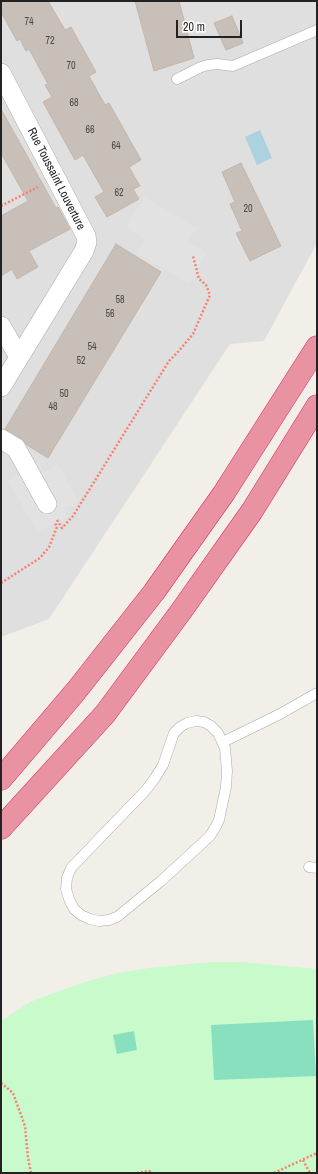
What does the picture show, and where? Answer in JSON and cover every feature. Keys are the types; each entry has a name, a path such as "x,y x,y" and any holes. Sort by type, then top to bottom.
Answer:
{"highway":[{"path":"1,779 76,691 154,592 224,493 317,347"},
{"path":"1,828 105,714 182,610 252,511 317,406"}],"street":[{"name":"Rue Toussaint Louverture","path":"1,73 86,236 86,247 1,387"},
{"path":"1,326 19,358"},
{"path":"1,439 16,448 47,504"}],"lane":[{"path":"177,79 208,65 217,64 233,66 317,30"},
{"path":"223,742 280,714 317,693"},
{"path":"196,721 204,722 218,733 223,742 226,754 226,787 219,820 210,836 162,881 118,917 99,921 81,915 74,909 66,889 67,878 71,868 146,790 155,778 165,759 170,740 174,732 180,726 187,723 196,721"}],"path":[{"path":"1,206 56,178"},
{"path":"47,504 62,528 73,516 169,361 193,334 210,295 206,285 199,279 194,256"},
{"path":"1,583 40,558 49,547 57,527 47,504"},
{"path":"1,1083 13,1093 25,1126 31,1173"},
{"path":"274,1173 317,1153"},
{"path":"303,1160 310,1173"},
{"path":"137,1173 149,1171 152,1173"}],"shaded area":[{"path":"1,1 317,1 317,243 264,341 230,344 49,619 1,637"},
{"path":"144,197 197,228 188,242 207,253 189,284 137,253 145,239 126,228"},
{"path":"39,463 44,472 58,464 78,501 64,509 68,516 37,532 8,480"}],"green space":[{"path":"211,962 242,962 317,969 317,1173 1,1173 1,1021 30,1002 88,981 118,973 149,968"},
{"path":"313,1020 316,1076 214,1080 211,1025"},
{"path":"134,1031 137,1050 117,1054 113,1035"}],"water":[{"path":"260,130 272,158 257,165 245,137"}],"building":[{"path":"1,1 48,1 65,30 71,27 96,72 89,76 105,105 109,103 141,160 129,167 140,186 133,189 139,199 107,217 95,197 104,192 83,155 75,160 43,102 52,97 45,85 48,84 29,49 26,51 20,39 17,41 1,12"},
{"path":"135,1 179,1 194,58 154,71"},
{"path":"232,16 243,43 226,50 214,23"},
{"path":"1,109 56,208 58,207 70,229 29,251 38,267 17,279 12,269 1,276 1,216 28,201 1,153"},
{"path":"241,163 281,246 250,261 236,233 242,231 230,204 235,202 222,172"},
{"path":"116,244 161,272 48,458 27,445 22,439 5,429"}]}
